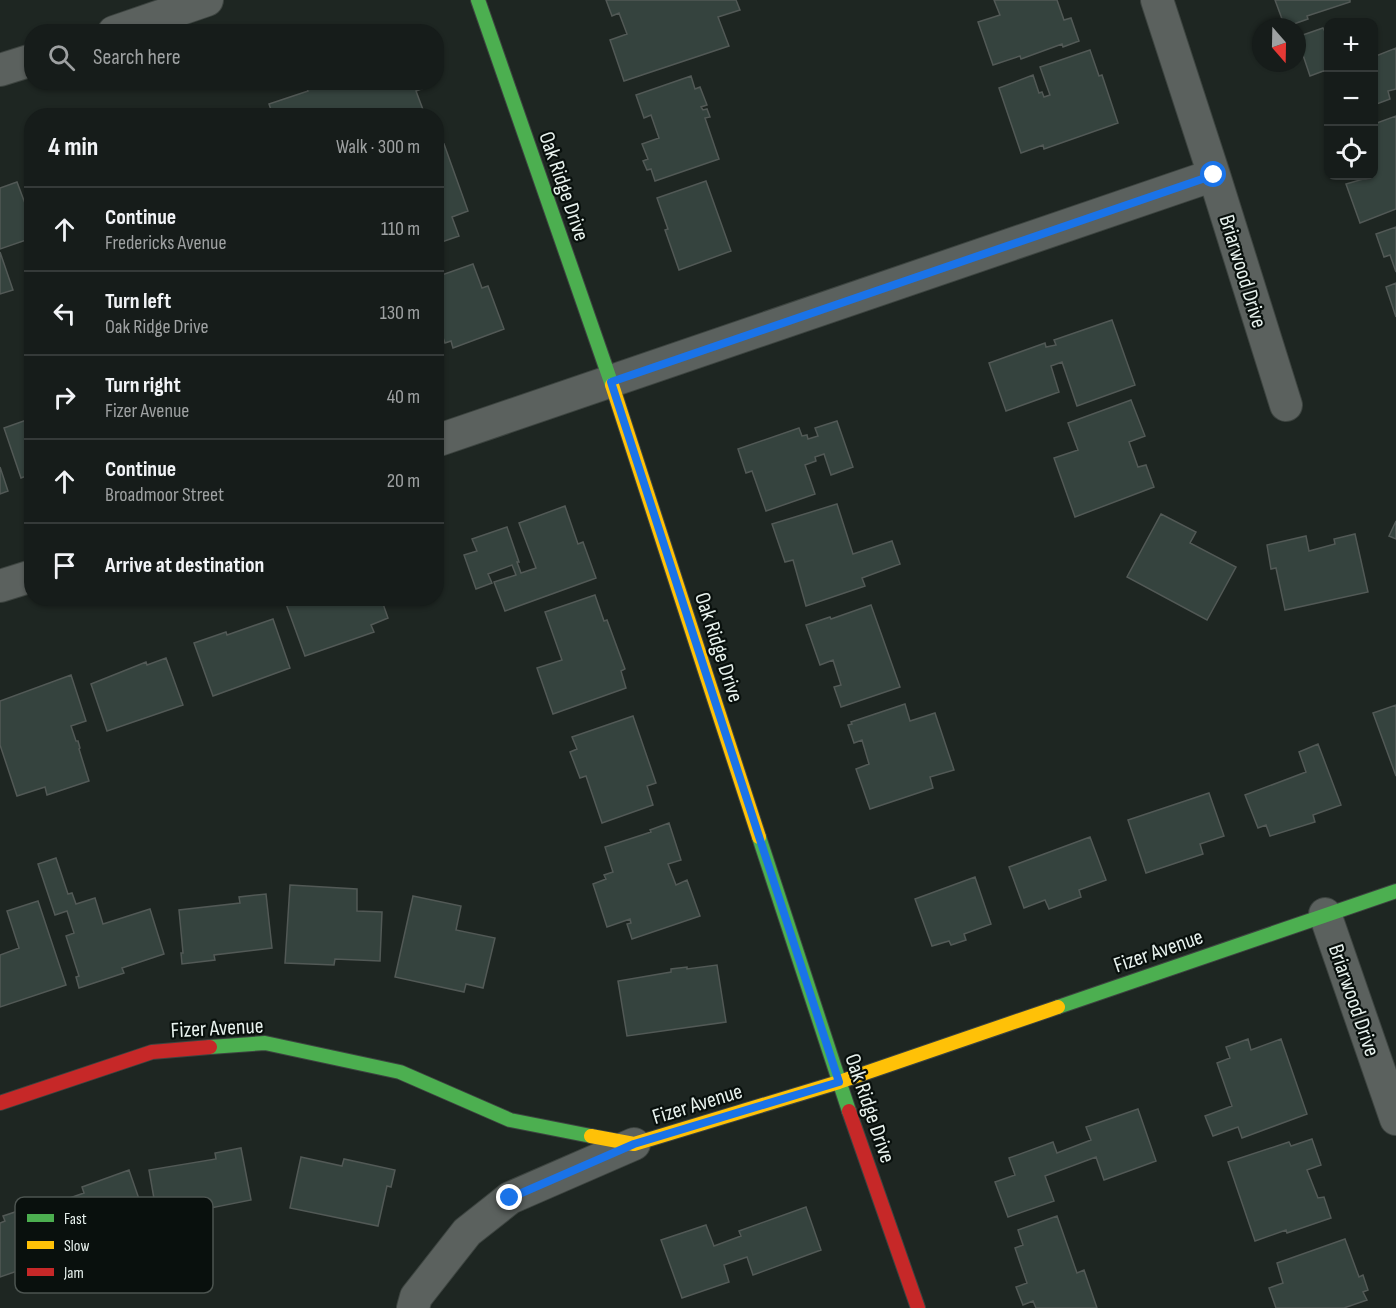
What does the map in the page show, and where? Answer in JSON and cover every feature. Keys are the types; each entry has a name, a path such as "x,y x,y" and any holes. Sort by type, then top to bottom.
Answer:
{"street":[{"path":"137,24 207,0"},
{"name":"Oak Ridge Drive","path":"478,0 611,382 839,1082 918,1308"},
{"name":"Briarwood Drive","path":"1157,0 1286,405"},
{"path":"0,70 24,62"},
{"path":"444,438 1214,175"},
{"path":"0,586 24,578"},
{"name":"Fizer Avenue","path":"0,1103 152,1052 265,1043 400,1072 510,1120 634,1144 839,1082 1396,891"},
{"name":"Briarwood Drive","path":"1325,914 1396,1119"},
{"path":"413,1308 416,1297 467,1232 510,1198 634,1144"}],"building":[{"path":"606,0 736,0 740,10 718,17 729,46 624,81 610,40 627,34 619,13 612,16"},
{"path":"994,0 1057,0 1064,20 1071,18 1079,41 993,65 978,22 1000,15"},
{"path":"1275,0 1350,0 1350,2 1307,16 1306,20 1282,18"},
{"path":"1323,28 1324,30 1324,71 1310,76 1306,64 1306,34"},
{"path":"1396,48 1396,89 1388,91 1390,99 1378,104 1378,55"},
{"path":"1090,50 1099,76 1102,75 1118,123 1044,149 1043,145 1021,153 999,88 1033,75 1039,93 1042,92 1044,97 1050,95 1040,67"},
{"path":"691,76 695,89 700,87 707,105 701,107 703,110 707,109 710,117 705,118 719,159 655,181 651,169 647,170 643,161 648,159 642,144 659,138 651,115 644,118 636,95"},
{"path":"419,90 416,91 422,108 270,108 269,104 308,91"},
{"path":"1396,116 1396,209 1360,223 1346,184 1360,180 1378,180 1378,123"},
{"path":"444,144 468,211 452,217 459,236 444,241"},
{"path":"706,181 731,251 679,270 657,198"},
{"path":"17,182 24,201 24,241 0,249 0,188"},
{"path":"1396,227 1396,272 1390,255 1384,257 1376,234"},
{"path":"0,252 13,290 0,294"},
{"path":"473,264 482,288 488,286 504,329 453,348 451,341 445,343 444,274"},
{"path":"1396,283 1396,317 1386,287"},
{"path":"1112,320 1135,385 1077,406 1062,362 1051,366 1059,392 1006,411 989,363 1045,343 1046,347 1056,345 1054,340"},
{"path":"1131,400 1145,436 1129,442 1138,467 1146,465 1154,487 1075,517 1054,458 1078,450 1068,423"},
{"path":"24,421 24,477 21,478 4,428"},
{"path":"837,421 853,467 831,475 824,454 815,457 816,461 805,465 815,494 766,511 752,471 746,473 738,449 799,428 802,436 807,435 808,439 818,436 815,428"},
{"path":"0,467 8,491 0,494"},
{"path":"837,504 853,554 892,541 900,564 862,578 865,586 806,606 793,560 785,562 772,524"},
{"path":"565,506 578,544 583,542 596,578 505,611 494,582 516,575 512,565 488,574 492,583 476,589 464,555 477,551 472,539 507,527 521,573 536,568 519,523"},
{"path":"1161,514 1196,532 1190,543 1236,567 1207,620 1127,577"},
{"path":"1396,521 1396,539 1389,536"},
{"path":"1355,534 1368,592 1285,610 1276,568 1271,569 1267,545 1306,536 1309,551 1335,544 1334,539"},
{"path":"595,595 625,669 621,671 626,688 553,714 537,668 562,660 545,612"},
{"path":"871,605 900,687 841,707 834,687 841,685 833,660 820,665 806,625"},
{"path":"287,606 384,606 388,618 371,625 374,632 305,656"},
{"path":"273,619 290,668 213,696 194,643 226,632 227,635"},
{"path":"166,658 183,705 107,731 91,684 146,662 147,665"},
{"path":"71,675 86,721 71,726 76,741 78,741 89,781 47,795 45,787 17,796 0,745 0,701"},
{"path":"905,704 910,721 935,713 954,770 930,777 933,788 870,809 856,769 869,764 862,740 854,743 848,725"},
{"path":"1396,705 1396,776 1373,713"},
{"path":"633,716 656,783 647,786 653,805 602,823 586,776 580,778 570,752 577,749 572,737"},
{"path":"1318,744 1341,805 1313,815 1315,822 1270,836 1266,825 1258,828 1245,795 1306,772 1299,752"},
{"path":"1209,793 1224,836 1200,844 1203,854 1146,873 1128,820"},
{"path":"669,823 681,860 668,864 676,885 687,880 700,916 632,939 627,924 631,923 630,919 607,927 593,884 606,879 604,875 613,872 605,847 651,832 650,830"},
{"path":"1090,837 1106,880 1079,890 1081,897 1049,909 1045,900 1024,908 1009,867"},
{"path":"56,858 68,894 72,893 76,904 95,898 103,924 150,909 164,954 122,968 124,973 79,988 76,977 79,976 66,936 74,933 67,911 55,915 38,864"},
{"path":"975,877 991,924 964,934 966,940 951,945 949,941 932,946 915,899"},
{"path":"290,885 357,889 357,911 382,912 380,961 335,959 334,965 285,963"},
{"path":"266,894 272,948 214,955 215,960 182,964 179,910 240,903 239,897"},
{"path":"413,896 461,906 456,930 495,938 483,988 466,984 464,992 395,977"},
{"path":"38,901 66,985 0,1007 0,955 19,948 7,911"},
{"path":"717,965 726,1022 627,1036 618,981 671,972 671,969"},
{"path":"1248,1039 1251,1050 1281,1039 1307,1114 1242,1138 1238,1127 1213,1136 1205,1116 1232,1106 1217,1063 1230,1058 1226,1047"},
{"path":"1138,1109 1156,1161 1104,1180 1096,1157 1045,1176 1054,1201 1008,1217 995,1182 1015,1175 1009,1158 1053,1142 1057,1153 1091,1140 1086,1127"},
{"path":"1312,1139 1321,1165 1307,1170 1318,1198 1324,1197 1331,1218 1255,1241 1228,1162 1289,1142 1291,1146"},
{"path":"241,1148 251,1200 213,1207 213,1197 154,1197 149,1170 216,1159 215,1153"},
{"path":"301,1157 342,1166 344,1159 395,1170 391,1187 387,1186 378,1226 290,1208"},
{"path":"129,1170 138,1197 73,1197 84,1193 82,1187"},
{"path":"806,1207 821,1250 753,1275 747,1257 724,1265 729,1282 682,1298 661,1240 706,1225 714,1246 741,1236 739,1231"},
{"path":"15,1212 15,1272 0,1277 0,1223 5,1221 3,1216"},
{"path":"1057,1216 1077,1273 1084,1270 1097,1308 1036,1308 1033,1301 1023,1305 1016,1287 1027,1283 1015,1248 1023,1245 1018,1230"},
{"path":"1345,1239 1359,1277 1363,1275 1368,1290 1363,1292 1367,1300 1344,1308 1276,1308 1269,1288 1283,1283 1277,1263"}],"traffic: fast":[{"path":"478,0 612,385"},
{"path":"759,837 849,1111"},
{"path":"1058,1007 1396,891"},
{"path":"210,1047 265,1043 400,1072 510,1120 591,1136"}],"traffic: slow":[{"path":"612,385 759,837"},
{"path":"591,1136 634,1144 839,1082 1058,1007"}],"traffic: jam":[{"path":"0,1103 152,1052 210,1047"},
{"path":"849,1111 918,1308"}],"route":[{"path":"510,1198 634,1144 839,1082 611,382 1214,175"}]}
